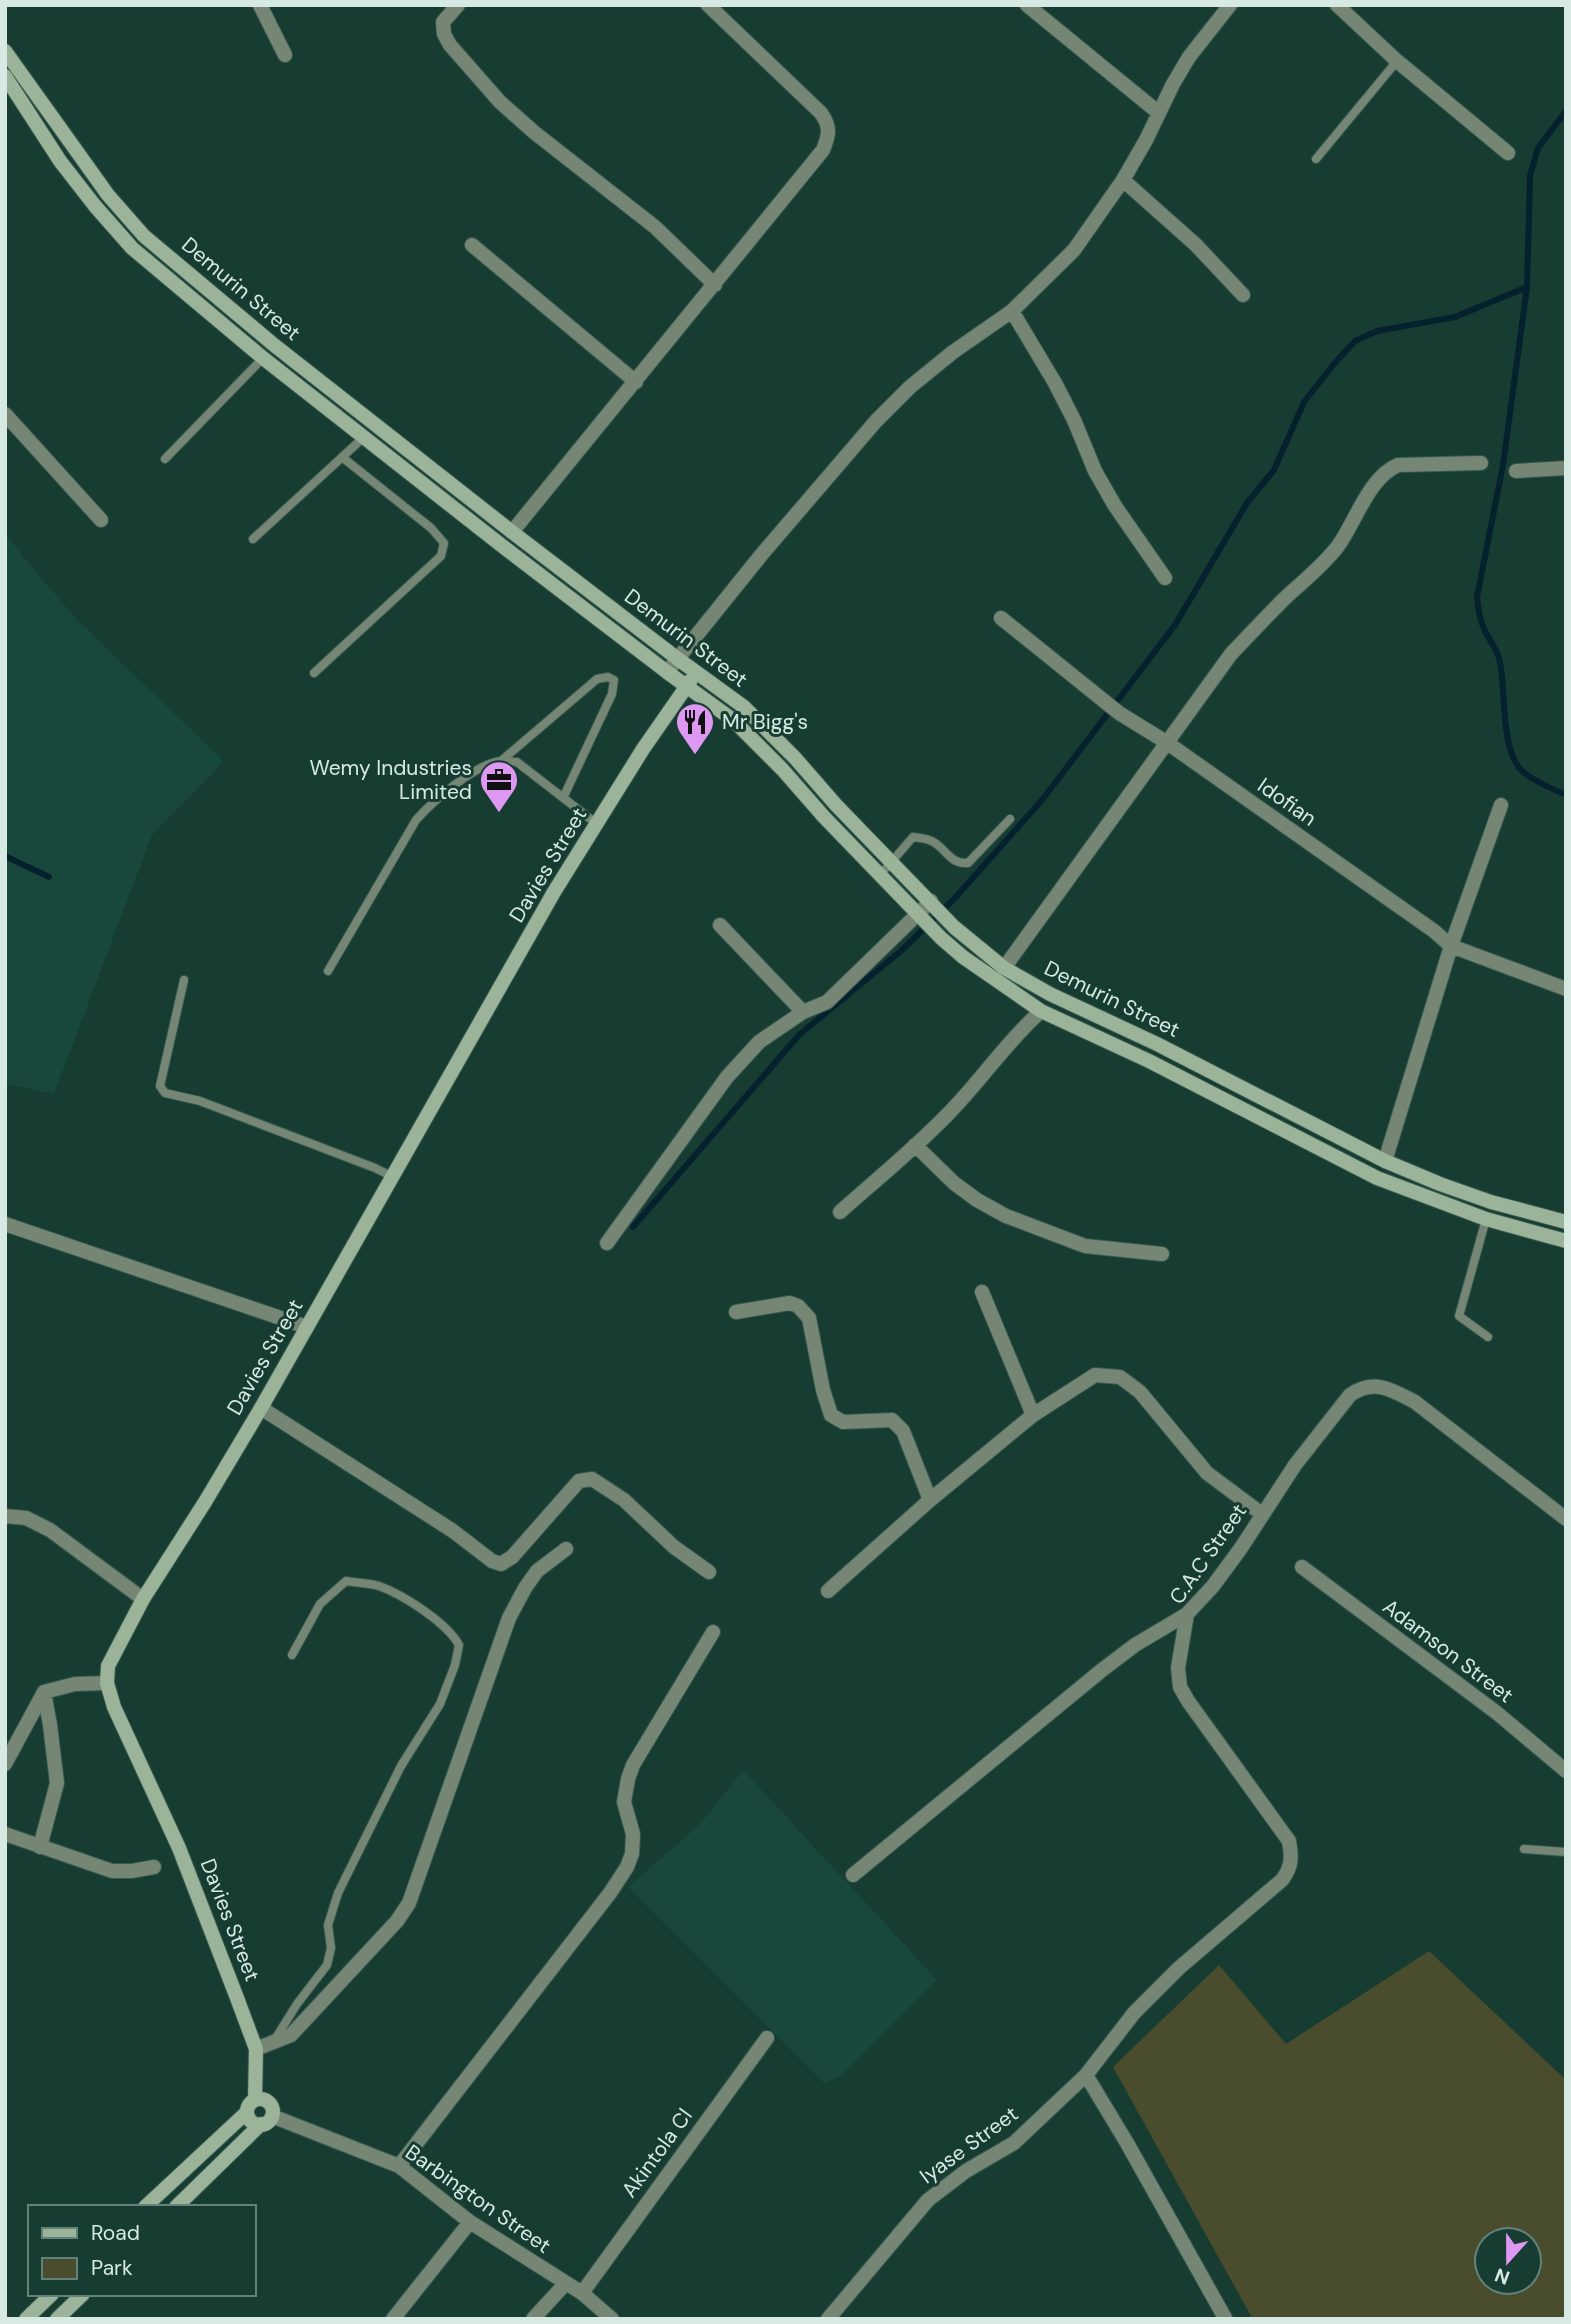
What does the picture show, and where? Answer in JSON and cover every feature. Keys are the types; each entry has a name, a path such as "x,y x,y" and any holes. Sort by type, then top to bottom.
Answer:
{"street":[{"path":"260,5 285,55"},
{"path":"458,5 443,22 444,34 450,46 500,102 534,133 655,226 715,285"},
{"path":"512,531 715,285 823,150 829,135 828,123 821,113 708,5"},
{"path":"1027,5 1159,113"},
{"path":"667,673 762,554 876,421 953,352 1012,312 1074,250 1123,180 1189,57 1230,5"},
{"path":"1337,5 1397,61 1508,153"},
{"name":"Demurin Street","path":"5,51 100,184 144,236 274,345 678,659 744,707 954,927 1004,968 1049,995 1157,1044 1385,1161 1491,1202 1566,1222"},
{"name":"Demurin Street","path":"5,76 94,206 132,248 263,358 667,673 733,720 941,938 963,957 1041,1011 1149,1061 1377,1178 1486,1219 1566,1241"},
{"path":"1123,180 1196,245 1243,295"},
{"path":"472,245 636,382"},
{"path":"1012,312 1055,383 1095,471 1115,506 1165,578"},
{"path":"5,414 102,520"},
{"path":"1004,968 1231,654 1339,545 1379,478 1388,469 1398,465 1481,463"},
{"path":"1516,471 1566,468"},
{"name":"Idofian","path":"1001,618 1119,713 1166,742 1451,946 1566,989"},
{"name":"Davies Street","path":"256,2099 256,2049 179,1848 114,1707 107,1683 108,1666 143,1599 261,1408 548,904 643,748 697,671"},
{"path":"1385,1161 1451,946 1501,805"},
{"path":"607,1243 727,1077 759,1042 803,1012 827,1002 935,905"},
{"path":"720,925 803,1012"},
{"path":"841,1212 947,1115 1021,1028 1041,1011"},
{"path":"915,1145 954,1183 1006,1216 1085,1246 1162,1254"},
{"path":"5,1224 307,1327"},
{"path":"982,1292 1033,1415"},
{"path":"736,1312 790,1303 798,1306 809,1318 823,1390 831,1415 843,1422 892,1420 903,1431 930,1500"},
{"path":"828,1591 930,1500 1033,1415 1095,1375 1120,1377 1140,1392 1207,1473 1262,1514"},
{"name":"C.A.C Street","path":"1086,2075 1134,2013 1178,1968 1282,1880 1288,1871 1292,1856 1289,1841 1188,1701 1180,1686 1178,1668 1187,1614 1213,1586 1315,1437 1350,1395 1361,1388 1375,1386 1391,1389 1415,1402 1566,1519"},
{"path":"261,1408 453,1531 492,1561 501,1564 512,1557 579,1481 592,1479 624,1500 674,1547 709,1572"},
{"path":"5,1516 26,1518 50,1530 143,1599"},
{"path":"256,2049 291,2035 397,1921 410,1903 509,1618 537,1571 566,1549"},
{"name":"Adamson Street","path":"1302,1567 1497,1713 1566,1771"},
{"path":"853,1875 1102,1670 1135,1645 1187,1614"},
{"path":"399,2165 610,1893 627,1867 632,1854 633,1834 624,1802 628,1779 638,1756 713,1632"},
{"path":"5,1764 44,1692 75,1684 107,1683"},
{"path":"40,1847 57,1783 44,1692"},
{"path":"5,1834 112,1871 154,1867"},
{"name":"Akintola Cl","path":"582,2293 767,2038"},
{"path":"1086,2075 1225,2318"},
{"name":"Iyase Street","path":"828,2319 928,2200 966,2171 1014,2143 1086,2075"},
{"path":"178,2205 267,2120 273,2111 271,2104 264,2099 256,2099 249,2104 249,2119 257,2124 267,2120"},
{"path":"147,2205 247,2112"},
{"name":"Barbington Street","path":"267,2120 399,2165 470,2222 582,2293 612,2319"},
{"path":"393,2319 470,2222"},
{"path":"533,2319 565,2284"},
{"path":"26,2319 50,2296"},
{"path":"57,2319 81,2296"}],"lane":[{"path":"1316,159 1397,61"},
{"path":"165,459 263,358"},
{"path":"253,539 364,437"},
{"path":"314,673 441,555 444,543 431,528 342,457"},
{"path":"501,761 597,679 608,677 614,681 612,694 563,798"},
{"path":"328,971 416,820 433,800 483,766 501,761 517,762 597,824"},
{"path":"880,875 912,837 936,843 959,864 968,863 1010,820"},
{"path":"184,979 161,1090 200,1101 391,1176"},
{"path":"1486,1219 1459,1316 1489,1337"},
{"path":"272,2043 327,1965 331,1948 328,1925 338,1893 401,1766 440,1704 460,1645 454,1636 413,1604 379,1586 346,1581 320,1604 292,1655"},
{"path":"1524,1849 1566,1852"}],"shaded area":[{"path":"5,532 80,623 224,761 152,835 54,1094 5,1084"},
{"path":"743,1770 937,1980 842,2075 824,2083 628,1887 700,1824"}],"green space":[{"path":"1429,1951 1566,2080 1566,2319 1245,2319 1251,2316 1113,2067 1219,1965 1286,2044"}],"waterway":[{"path":"1566,111 1538,148 1530,176 1527,287 1503,465 1477,597 1482,625 1500,662 1507,736 1516,762 1523,772 1533,779 1566,795"},
{"path":"633,1227 799,1035 902,950 955,898 1042,800 1175,625 1247,503 1274,470 1304,402 1355,341 1377,331 1455,317 1527,287"},
{"path":"5,856 49,877"}],"place":[{"name":"Mr Bigg's","path":"695,756"},
{"name":"Wemy Industries Limited","path":"499,814"}]}
